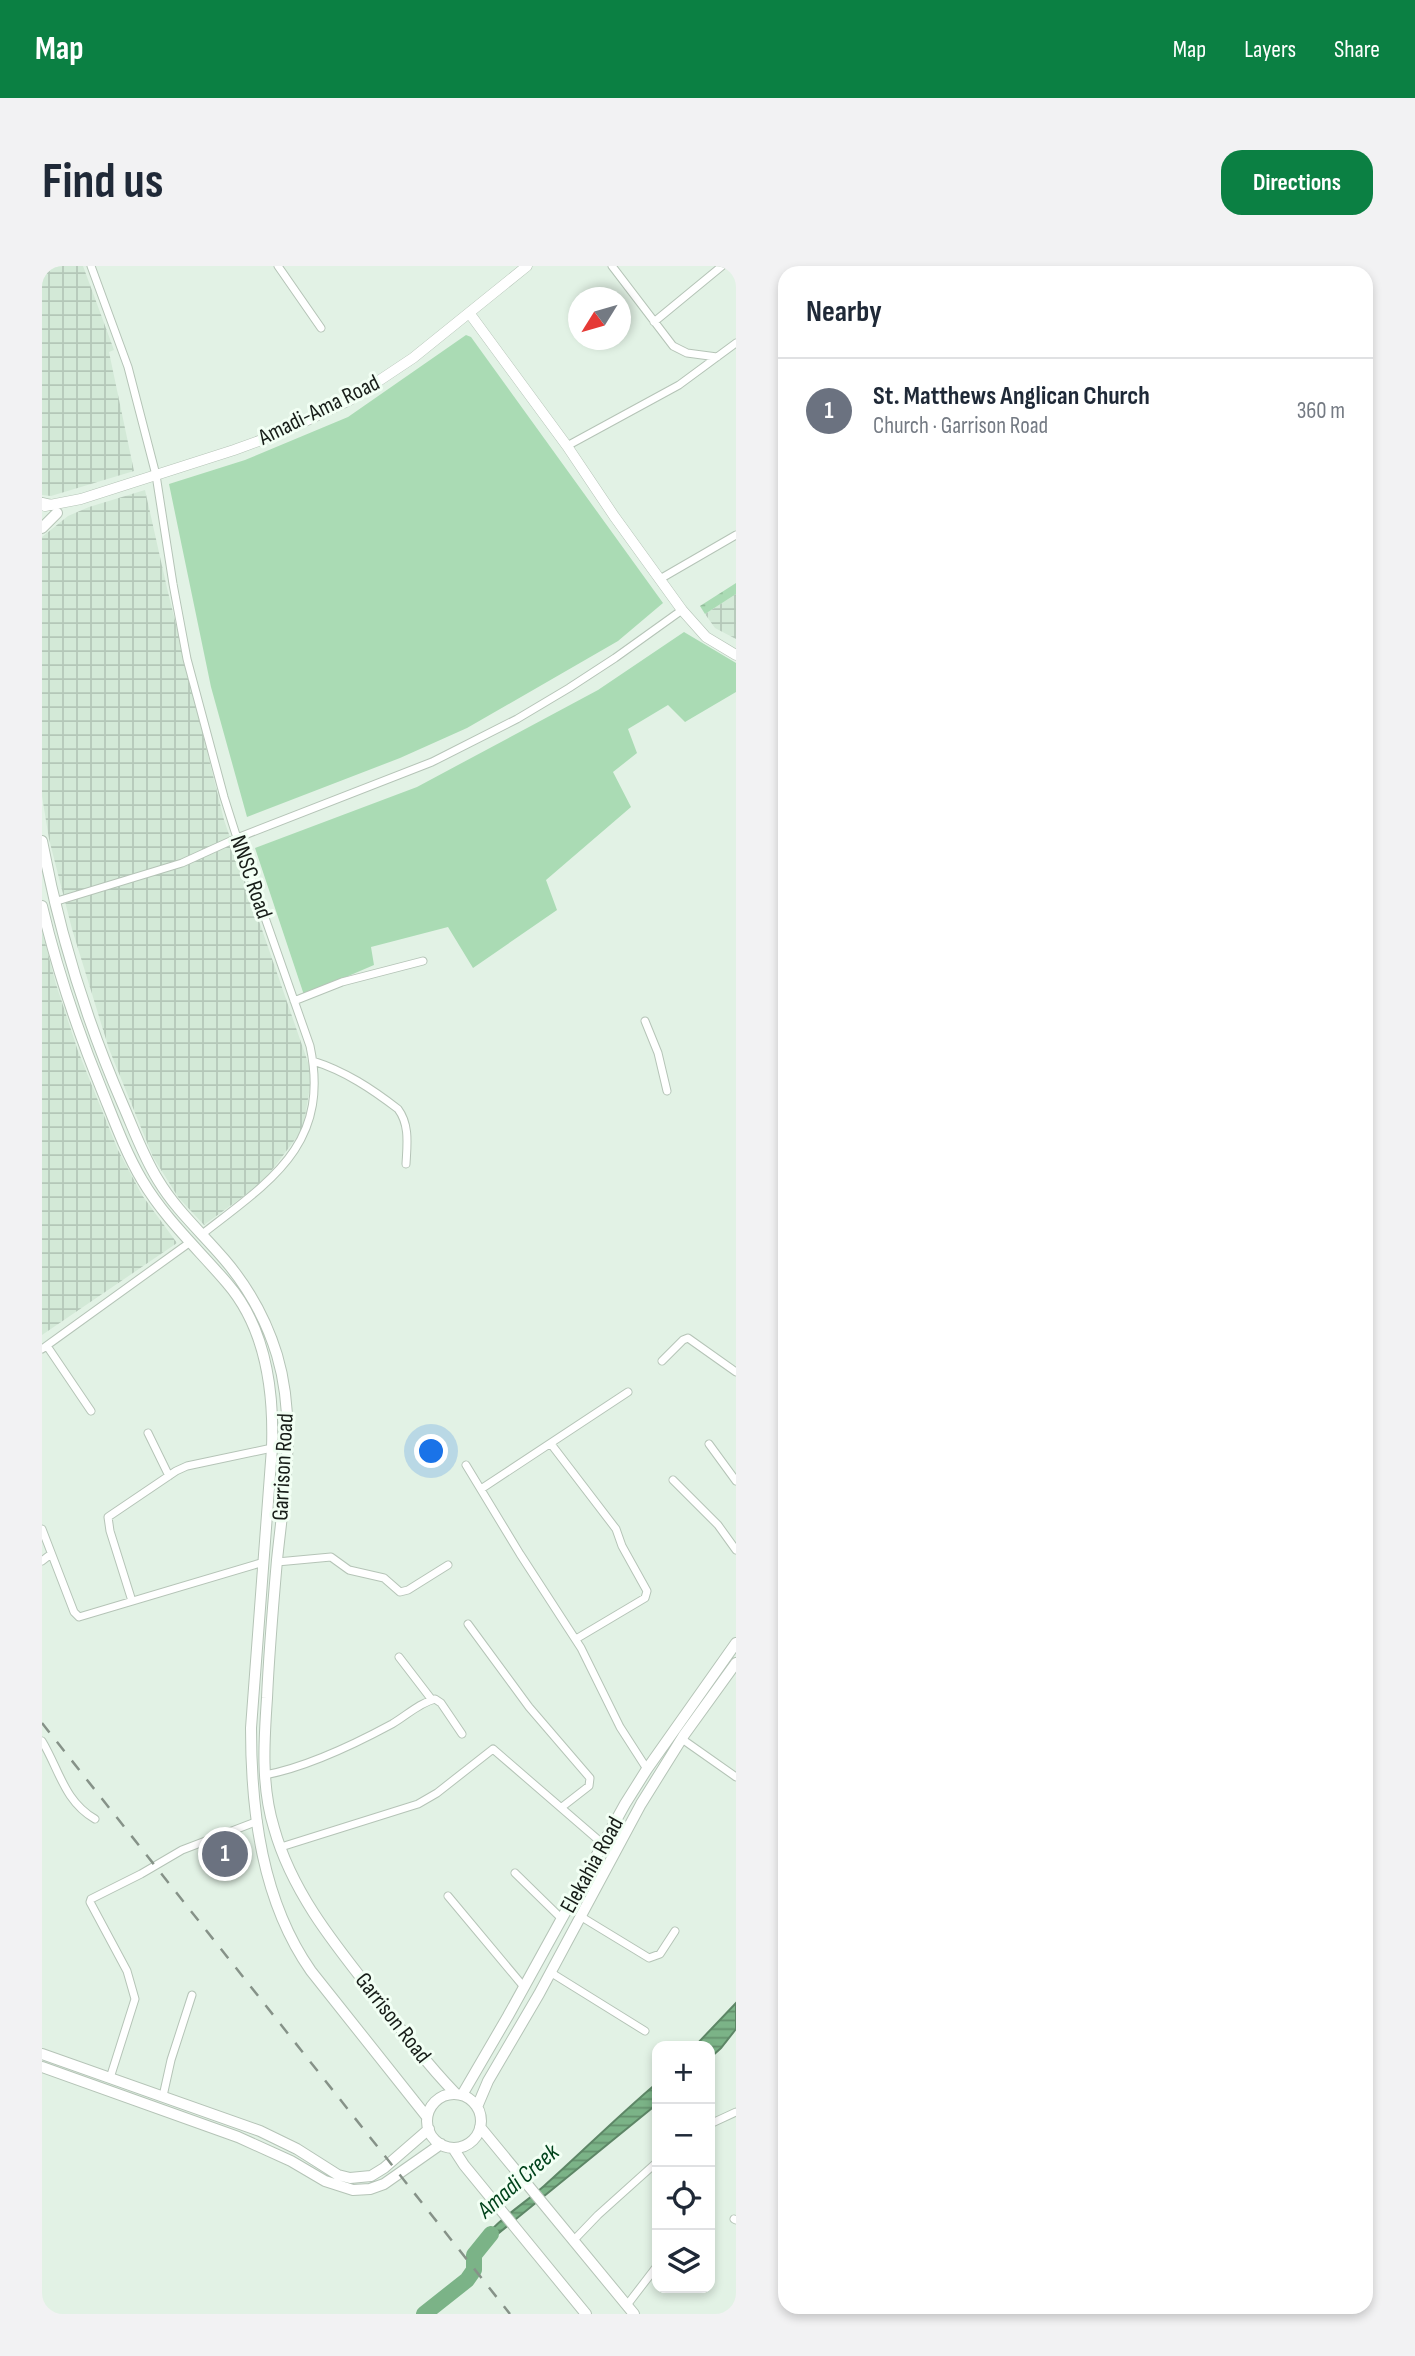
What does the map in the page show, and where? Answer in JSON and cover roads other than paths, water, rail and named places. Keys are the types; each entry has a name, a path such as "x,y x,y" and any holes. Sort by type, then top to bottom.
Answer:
{"main road":[{"path":"42,528 48,507"},
{"name":"Garrison Road","path":"42,841 54,902 75,975 108,1070 149,1167 173,1202 223,1258 253,1298 270,1334 282,1373 288,1413 287,1436 266,1700 265,1775 273,1828 295,1882 326,1932 415,2048 459,2095"},
{"name":"Garrison Road","path":"42,906 78,1030 124,1147 152,1196 189,1243 229,1285 241,1303 258,1338 269,1377 273,1418 272,1448 251,1728 252,1777 273,1893 297,1950 385,2066 428,2117"},
{"name":"Elekahia Road","path":"459,2095 524,1987 647,1769 736,1643"},
{"name":"Elekahia Road","path":"477,2107 492,2074 641,1804 682,1739 736,1663"},
{"path":"42,2054 260,2131 298,2149 338,2175 350,2178 371,2176 384,2168 429,2129"},
{"path":"42,2067 268,2149 325,2181 346,2189 362,2190 384,2184 441,2144"},
{"path":"449,2094 459,2095 477,2107 480,2127 477,2136 470,2143 453,2148 441,2144 429,2129 428,2117 429,2110 437,2100 449,2094"},
{"path":"480,2127 630,2310"},
{"path":"453,2148 586,2314"}],"street":[{"name":"NNSC Road","path":"91,266 128,366 156,475 187,659 237,838 313,1061 314,1098 309,1122 300,1143 270,1180 201,1234"},
{"path":"278,266 321,328"},
{"name":"Amadi-Ama Road","path":"42,520 48,507 81,499 278,434 350,400 387,378 527,266"},
{"path":"612,266 673,346 680,351 717,357"},
{"path":"654,322 722,266"},
{"path":"470,314 682,610 706,638 736,655"},
{"path":"567,446 679,386 736,343"},
{"path":"660,579 736,535"},
{"path":"54,902 182,863 237,838 346,797 462,748 569,688 682,610"},
{"path":"294,1001 342,982 423,961"},
{"path":"645,1021 667,1091"},
{"path":"313,1061 353,1078 398,1110 406,1128 406,1164"},
{"path":"91,1410 44,1347 189,1243"},
{"path":"662,1361 688,1338 736,1372"},
{"path":"481,1489 628,1392"},
{"path":"148,1433 169,1476"},
{"path":"551,1444 617,1529 622,1546 648,1591 645,1598 576,1639"},
{"path":"709,1444 736,1481"},
{"path":"132,1601 108,1517 187,1466 272,1448"},
{"path":"466,1465 576,1639 620,1727 647,1769"},
{"path":"673,1480 718,1525 736,1550"},
{"path":"42,1529 77,1616 82,1617 264,1562"},
{"path":"42,1561 51,1554"},
{"path":"277,1562 331,1557 349,1570 384,1578 400,1591 408,1590 448,1565"},
{"path":"468,1624 529,1707 590,1778 589,1786 562,1807"},
{"path":"399,1657 432,1700"},
{"path":"265,1775 298,1766 362,1739 435,1699 441,1703 462,1734"},
{"path":"682,1739 736,1777"},
{"path":"42,1741 62,1784 81,1809 95,1819"},
{"path":"281,1847 418,1804 437,1793 491,1750 497,1751 603,1844"},
{"path":"110,2078 135,1999 127,1971 90,1902 91,1899 182,1850 258,1821"},
{"path":"515,1873 562,1919"},
{"path":"447,1896 524,1987"},
{"path":"580,1916 649,1958 660,1954 675,1931"},
{"path":"550,1972 645,2031"},
{"path":"163,2096 171,2060 192,1995"},
{"path":"715,2122 736,2112"},
{"path":"573,2241 652,2166"},
{"path":"630,2310 652,2274"}],"waterway":[{"name":"Amadi Creek","path":"424,2314 467,2280 474,2270 474,2255 491,2234"}],"railway":[{"path":"42,1723 510,2314"}],"place":[{"name":"St. Matthews Anglican Church","path":"225,1854"}]}
